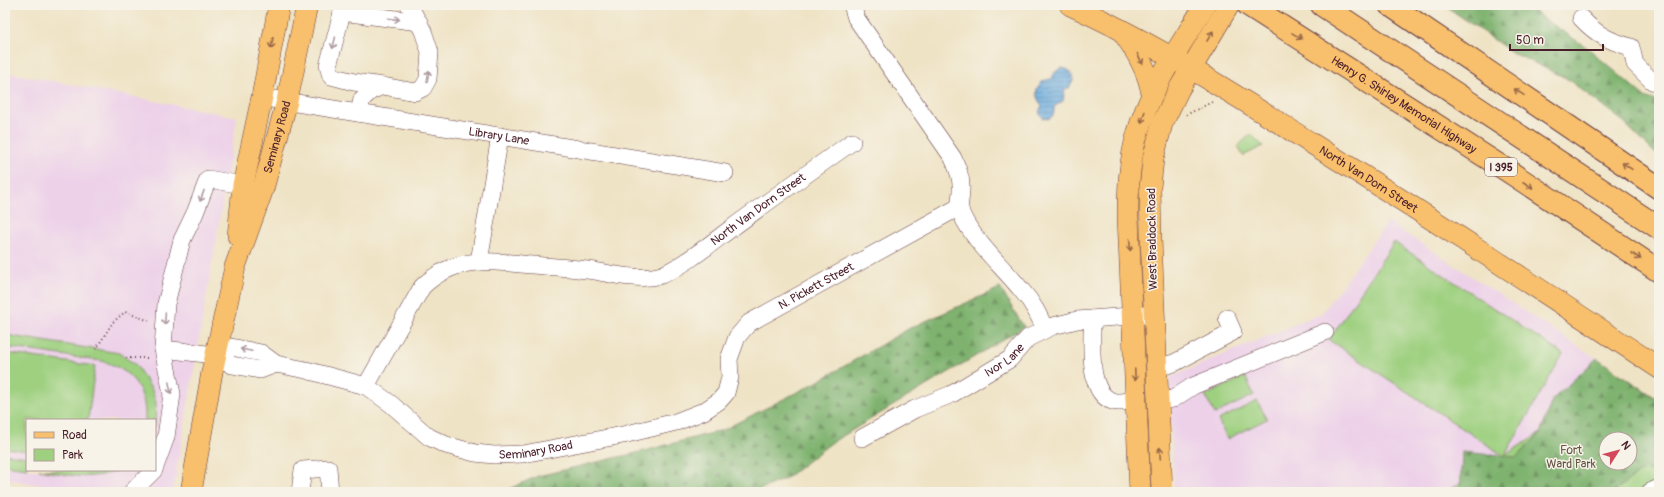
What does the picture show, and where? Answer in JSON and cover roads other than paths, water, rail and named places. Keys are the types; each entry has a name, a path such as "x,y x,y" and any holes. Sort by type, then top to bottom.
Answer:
{"highway":[{"path":"1322,5 1659,228"},
{"path":"1390,5 1408,13 1659,188"},
{"name":"Henry G. Shirley Memorial Highway","path":"1256,10 1508,171 1659,271"}],"main road":[{"name":"Seminary Road","path":"191,492 216,355 235,267 243,184 262,97 279,5"},
{"name":"Seminary Road","path":"235,267 263,189 280,100 306,5"},
{"name":"North Van Dorn Street","path":"1070,5 1120,28 1233,94 1368,178 1659,368"},
{"name":"West Braddock Road","path":"1162,492 1150,188 1153,159 1162,124 1182,63 1205,5"},
{"name":"West Braddock Road","path":"1140,492 1128,217 1128,180 1136,136 1145,109 1152,94 1182,63 1229,5"},
{"path":"1120,28 1141,60 1150,79 1152,94"},
{"path":"243,184 263,189"}],"street":[{"path":"409,5 419,22 430,52 428,79 423,88 415,92 404,85 383,86 354,82 331,76 328,66 343,9 419,22"},
{"path":"852,5 856,18 953,158 959,172 961,185 959,207 966,223 977,239 1024,292 1039,315 1045,329"},
{"path":"1581,18 1592,30 1610,41 1632,40 1635,64 1652,81 1659,83"},
{"path":"359,113 362,99 371,91 383,86"},
{"name":"Library Lane","path":"280,100 725,173"},
{"path":"366,386 422,287 433,276 446,270 458,265 479,262 500,136"},
{"name":"North Van Dorn Street","path":"479,262 487,261 582,269 635,278 645,278 664,274 706,247 852,142"},
{"path":"156,464 166,437 172,394 159,354 166,304 182,240 195,213 208,179 243,184"},
{"name":"N. Pickett Street","path":"719,401 726,394 730,377 730,359 737,337 749,323 959,207"},
{"name":"Ivor Lane","path":"862,438 914,409 952,394 1010,359 1028,338 1045,329 1064,322 1154,315"},
{"path":"1156,368 1174,363 1233,332 1227,318"},
{"path":"1092,319 1093,372 1095,383 1099,392 1113,402 1136,399"},
{"path":"1158,401 1173,398 1192,386 1325,332"},
{"name":"Seminary Road","path":"216,355 231,347 261,353 276,364 306,370 366,386 391,404 429,437 462,451 494,455 523,454 622,435 676,422 704,411 719,401"},
{"path":"159,354 216,355"},
{"path":"300,492 303,470 328,468 330,492"},
{"path":"132,492 152,471"},
{"path":"1650,492 1659,488"}],"water":[{"path":"1062,68 1067,69 1070,72 1073,81 1069,88 1065,89 1063,101 1054,107 1053,115 1046,119 1041,116 1039,112 1042,105 1037,96 1038,88 1043,82 1052,79 1056,72"}],"park label":[{"name":"Fort Ward Park","path":"1571,457"}]}
